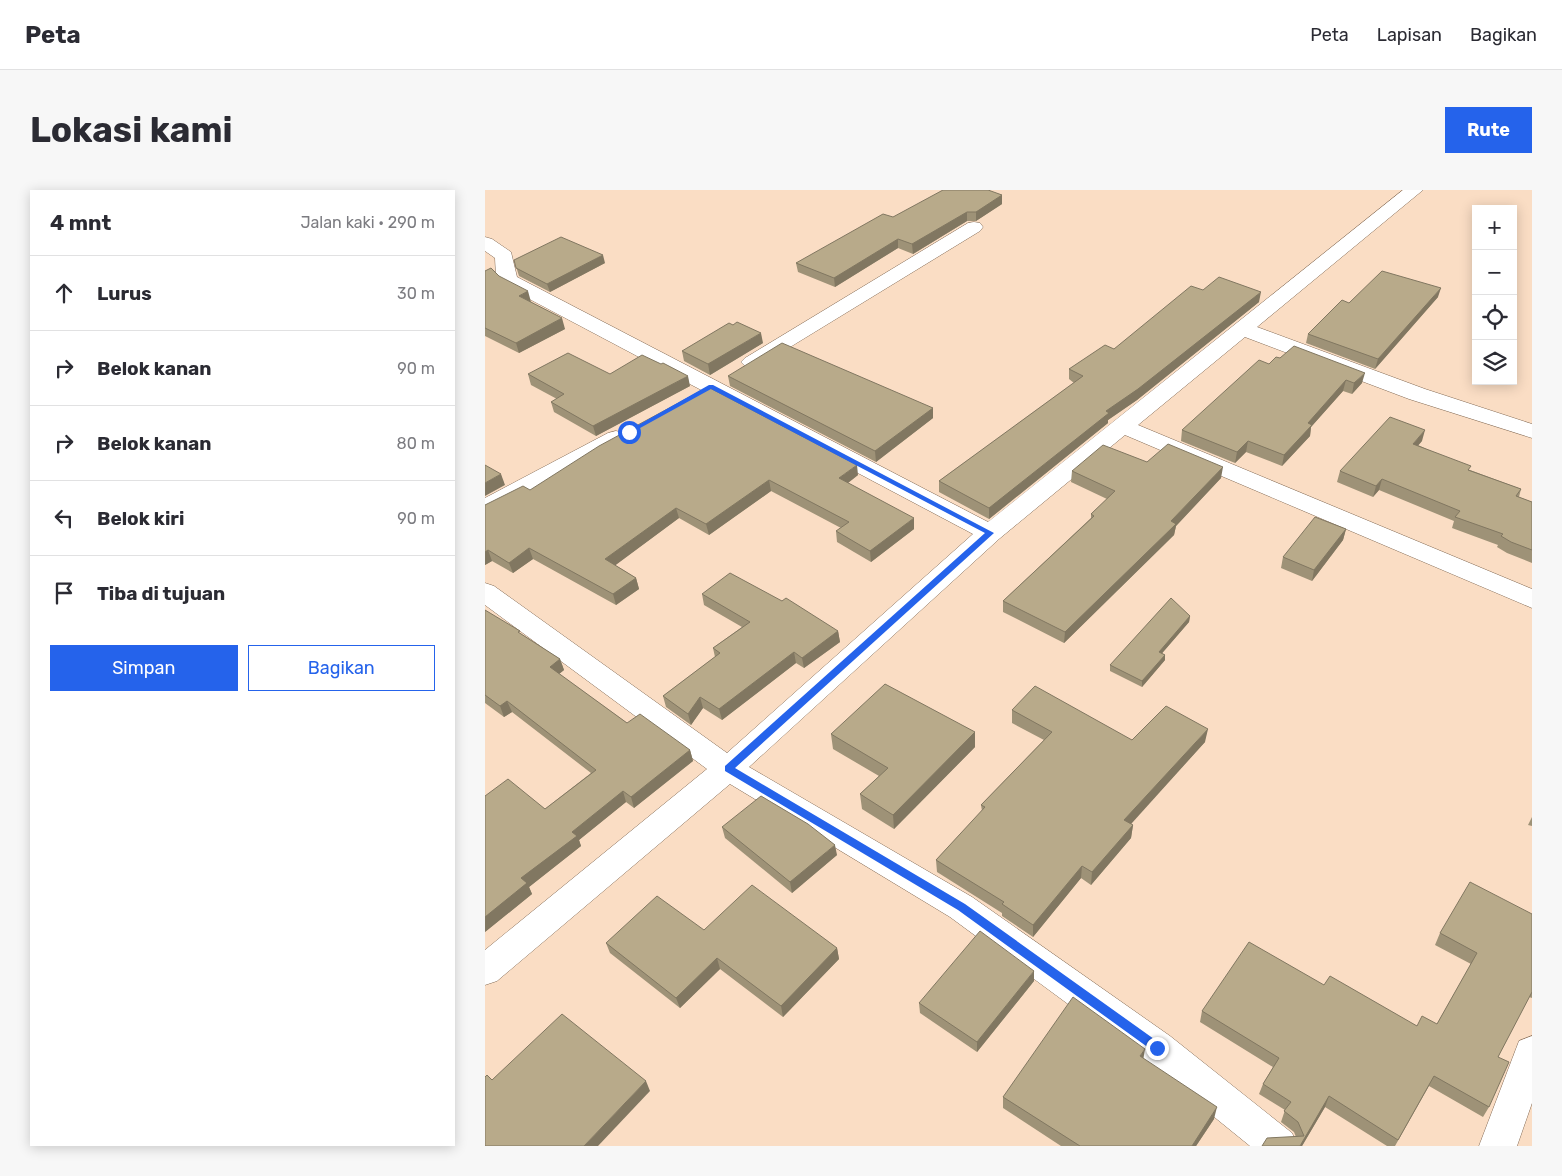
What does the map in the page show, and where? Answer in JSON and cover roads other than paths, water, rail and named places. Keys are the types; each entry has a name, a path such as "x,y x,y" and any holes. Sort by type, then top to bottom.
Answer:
{"street":[{"path":"485,970 728,769 990,533 1414,190"},
{"path":"686,400 975,227"},
{"path":"485,243 504,256 506,277 510,280 725,378 990,533"},
{"path":"1243,329 1417,394 1532,431"},
{"path":"1122,426 1532,599"},
{"path":"485,508 637,427"},
{"path":"485,592 728,769 961,907 1157,1048 1279,1146"},
{"path":"1498,1146 1532,1053"}]}
